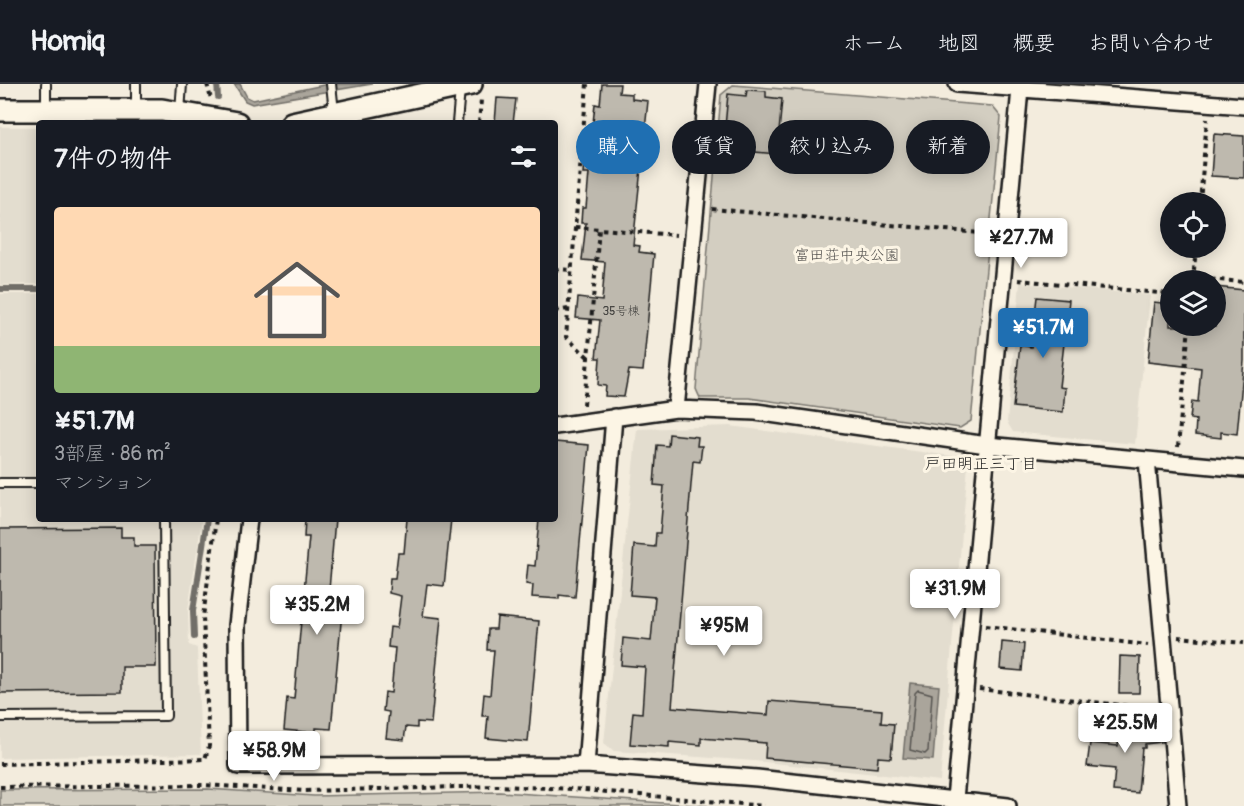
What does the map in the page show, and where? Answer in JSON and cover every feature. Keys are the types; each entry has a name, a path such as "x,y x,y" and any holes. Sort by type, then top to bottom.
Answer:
{"street":[{"path":"676,409 708,84"},
{"path":"957,84 1244,106"},
{"path":"302,120 334,111 471,89"},
{"path":"955,799 1020,89"},
{"path":"0,110 136,110 216,120"},
{"path":"558,426 676,409 756,412 987,445 1244,469"},
{"path":"586,765 614,417"},
{"path":"1147,460 1178,806"},
{"path":"249,522 237,626 238,766 586,765 757,778 1008,806"}],"lane":[{"path":"46,84 46,110"},
{"path":"136,84 136,110"},
{"path":"168,113 182,84"},
{"path":"331,84 334,111"},
{"path":"458,120 471,89"},
{"path":"0,483 36,483"},
{"path":"0,717 166,716 164,522"}],"path":[{"path":"587,84 566,337 588,357"},
{"path":"471,89 478,120"},
{"path":"1201,192 1209,103"},
{"path":"696,207 1007,235"},
{"path":"575,227 683,235"},
{"path":"584,405 599,229"},
{"path":"558,269 572,270"},
{"path":"1004,278 1160,293"},
{"path":"1226,281 1244,282"},
{"path":"558,311 568,309"},
{"path":"1177,463 1188,336"},
{"path":"971,624 1163,641 1244,643"},
{"path":"965,687 1169,711"},
{"path":"0,787 204,785 305,790 497,786 574,789 764,806"}],"shaded area":[{"path":"0,127 36,127 36,284 0,285"},
{"path":"1020,283 1150,295 1135,444 1013,432 1007,422"},
{"path":"0,294 36,294 36,522 202,522 188,610 189,645 197,648 201,754 0,758"},
{"path":"730,426 959,457 968,465 940,781 754,761 614,751 604,743 637,429"}],"green space":[{"name":"富田荘中央公園","path":"733,85 992,106 1001,117 971,421 960,428 749,398 700,398 696,389 714,174 756,174 756,120 719,120 721,95"},
{"path":"208,789 314,796 500,792 708,806 0,806 0,790"}],"water":[{"path":"234,84 240,84 247,97 253,100 328,84 372,84 252,104 245,101"},
{"path":"910,683 939,686 933,760 903,758"}],"building":[{"path":"602,84 620,84 619,93 632,94 632,99 648,101 646,120 593,120 595,104 600,105"},
{"path":"747,90 766,91 766,97 782,99 780,120 768,120 768,153 756,152 756,120 726,120 728,94 746,96"},
{"path":"497,98 516,99 513,120 495,120"},
{"path":"1214,134 1244,136 1244,178 1211,176"},
{"path":"589,174 640,174 633,245 640,246 639,252 654,254 643,371 629,370 624,397 605,396 606,386 598,385 600,358 596,358 600,320 576,318 578,298 602,301 605,262 582,260 586,223 581,223 582,208 586,208"},
{"path":"1226,288 1244,290 1244,361 1237,434 1221,432 1221,438 1195,435 1196,420 1190,419 1192,401 1198,402 1201,368 1148,362 1154,302 1160,303 1160,336 1226,336"},
{"path":"1037,297 1069,300 1059,387 1065,388 1063,412 1013,407 1020,345 1031,347"},
{"path":"669,434 698,437 697,446 702,446 700,462 693,461 672,707 768,715 769,701 882,710 881,723 894,724 891,758 878,757 877,768 765,758 766,743 701,738 701,745 669,742 669,747 630,744 633,712 642,713 645,667 621,665 623,638 651,641 655,597 630,595 634,545 655,547 656,533 660,533 664,486 654,485 657,445 668,446"},
{"path":"558,442 589,445 575,597 559,595 559,599 532,597 533,585 526,584 528,565 535,566 539,522 558,522"},
{"path":"305,522 335,522 329,590 344,591 331,729 316,728 316,733 284,730 287,698 294,699 301,621 294,620 296,600 303,601 309,537 304,537"},
{"path":"407,522 451,522 444,586 427,584 423,616 441,618 431,723 417,722 417,728 406,727 404,740 386,738 389,712 383,711 385,692 391,693 395,648 388,647 390,627 397,628 401,596 389,593 390,578 395,578 398,553 404,553"},
{"path":"121,528 121,537 134,537 134,546 155,546 156,667 122,667 122,692 0,693 0,529"},
{"path":"497,617 539,621 528,742 486,738 488,716 482,716 484,694 490,695 494,650 487,650 488,629 496,629"},
{"path":"1002,642 1024,644 1022,671 1000,669"},
{"path":"1120,656 1140,657 1139,693 1119,693"},
{"path":"1120,721 1160,725 1161,742 1145,744 1145,748 1142,748 1138,793 1113,791 1115,769 1087,766 1090,743 1118,746"}],"waterway":[{"path":"217,84 218,97"},
{"path":"0,289 36,289"},
{"path":"194,637 193,611 207,522"}],"district":[{"name":"戸田明正三丁目","path":"981,464"}]}
